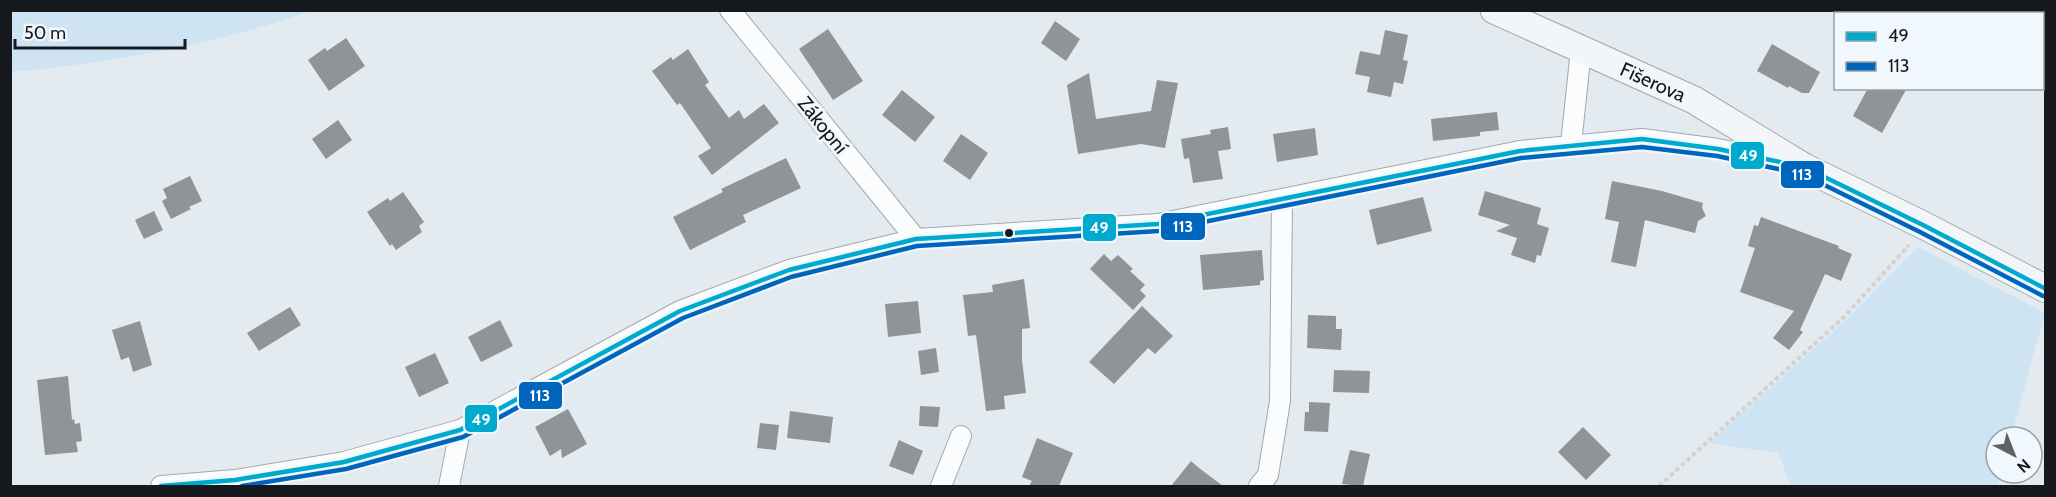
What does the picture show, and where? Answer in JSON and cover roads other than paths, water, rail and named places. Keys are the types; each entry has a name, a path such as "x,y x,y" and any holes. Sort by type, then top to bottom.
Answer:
{"street":[{"name":"Zákopní","path":"729,10 916,238"},
{"name":"Fišerova","path":"1494,10 1694,100 1804,167 1923,225 2046,290"},
{"path":"1571,144 1581,50"},
{"path":"161,486 235,480 344,462 460,430 680,311 789,270 916,238 1158,224 1520,151 1571,144 1642,139 1718,148 1804,167"},
{"path":"1259,486 1268,475 1280,401 1282,199"},
{"path":"448,486 460,430"},
{"path":"941,486 961,436"}]}
